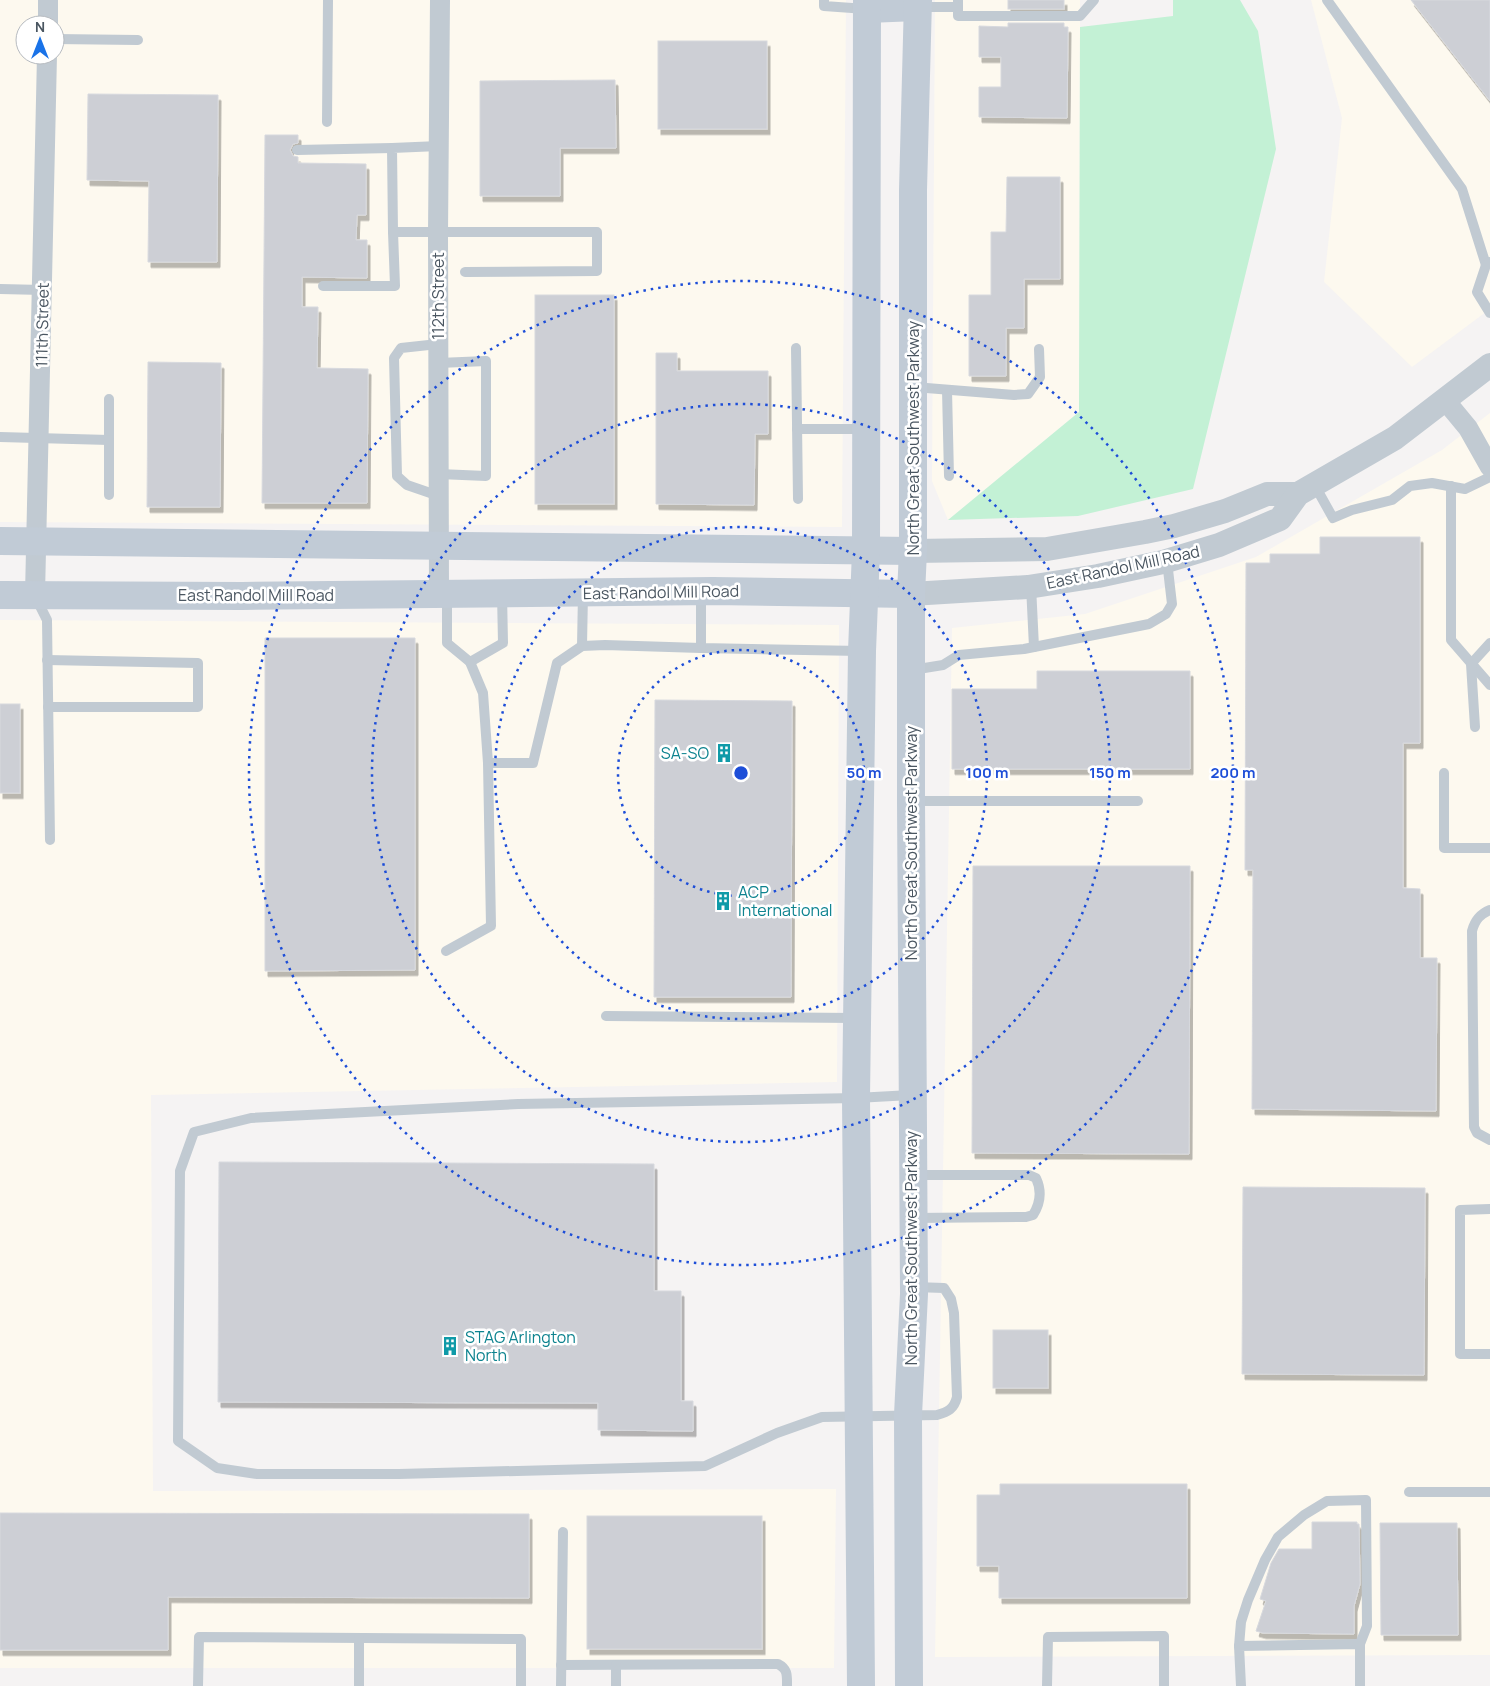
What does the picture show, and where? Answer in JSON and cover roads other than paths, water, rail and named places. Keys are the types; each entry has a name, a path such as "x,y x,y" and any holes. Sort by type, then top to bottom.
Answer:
{"main road":[{"path":"861,1686 856,1098 862,651 866,550 867,5 918,4"},
{"name":"North Great Southwest Parkway","path":"909,1686 908,1415 914,1287 910,801 911,594 914,551 913,190 918,4"},
{"name":"East Randol Mill Road","path":"0,541 914,551"},
{"name":"East Randol Mill Road","path":"0,595 242,596 701,591 911,594"}],"street":[{"path":"48,0 48,15"},
{"name":"112th Street","path":"440,0 438,233 439,547 443,593"},
{"name":"111th Street","path":"35,595 47,65"},
{"name":"East Randol Mill Road","path":"911,594 1030,586 1098,576 1220,545 1280,519 1306,489 1395,438 1490,365"},
{"path":"1444,399 1468,428 1490,467"},
{"name":"East Randol Mill Road","path":"914,551 1047,549 1174,526 1225,511 1267,494 1306,489"}],"lane":[{"path":"327,122 328,0"},
{"path":"824,0 824,6 867,5"},
{"path":"918,4 958,4 958,16 1080,16 1094,0"},
{"path":"1327,0 1462,189 1488,263 1476,292 1490,313"},
{"path":"65,39 138,40"},
{"path":"297,150 439,146"},
{"path":"323,286 395,286 392,148"},
{"path":"393,232 597,232 597,271 465,272"},
{"path":"0,289 43,290"},
{"path":"439,474 486,476 486,361 401,348 394,358 398,476 407,485 439,496"},
{"path":"796,348 798,499"},
{"path":"913,387 1028,394 1040,377 1039,349"},
{"path":"947,390 948,476"},
{"path":"109,495 110,399"},
{"path":"797,429 866,429"},
{"path":"0,437 109,440"},
{"path":"1306,489 1333,518 1352,510 1392,500 1410,486 1432,483 1466,489 1490,477"},
{"path":"1451,486 1451,640 1490,685"},
{"path":"911,670 942,665 959,655 1034,647 1149,624 1166,614 1172,604 1167,560"},
{"path":"1030,586 1034,647"},
{"path":"701,591 701,648"},
{"path":"582,646 583,592"},
{"path":"443,593 447,643 470,662 483,692 488,763 492,926 446,951"},
{"path":"470,662 502,643 502,593"},
{"path":"35,595 47,620 50,840"},
{"path":"1475,727 1470,664 1490,643"},
{"path":"488,763 533,763 557,663 582,646 862,651"},
{"path":"47,660 198,663 198,707 48,707"},
{"path":"1444,773 1444,848 1490,848"},
{"path":"910,801 1138,801"},
{"path":"1490,910 1484,912 1479,917 1474,923 1472,931 1474,1127 1476,1133 1490,1140"},
{"path":"606,1016 857,1018"},
{"path":"912,1095 856,1098 508,1105 251,1118 194,1132 180,1171 178,1441 217,1468 257,1474 409,1474 705,1466 777,1433 822,1417 937,1415 948,1412 957,1397 954,1313 951,1299 944,1288 914,1287"},
{"path":"913,1175 1029,1175 1036,1178 1039,1204 1033,1215 1026,1216 913,1218"},
{"path":"1490,1209 1460,1210 1460,1354 1490,1354"},
{"path":"1409,1492 1490,1492"},
{"path":"1241,1686 1239,1646 1241,1622 1265,1560 1278,1537 1304,1515 1328,1501 1366,1500 1367,1626 1360,1644 1360,1686"},
{"path":"561,1686 563,1532"},
{"path":"1047,1686 1048,1637 1164,1636 1164,1686"},
{"path":"198,1686 199,1637 521,1639 521,1686"},
{"path":"359,1638 359,1686"},
{"path":"1239,1646 1360,1644"},
{"path":"561,1665 778,1664 784,1667 787,1672 787,1686"},
{"path":"616,1665 616,1686"}],"place":[{"name":"SA-SO","path":"724,753"},
{"name":"ACP International","path":"723,901"},
{"name":"STAG Arlington North","path":"450,1346"}]}
